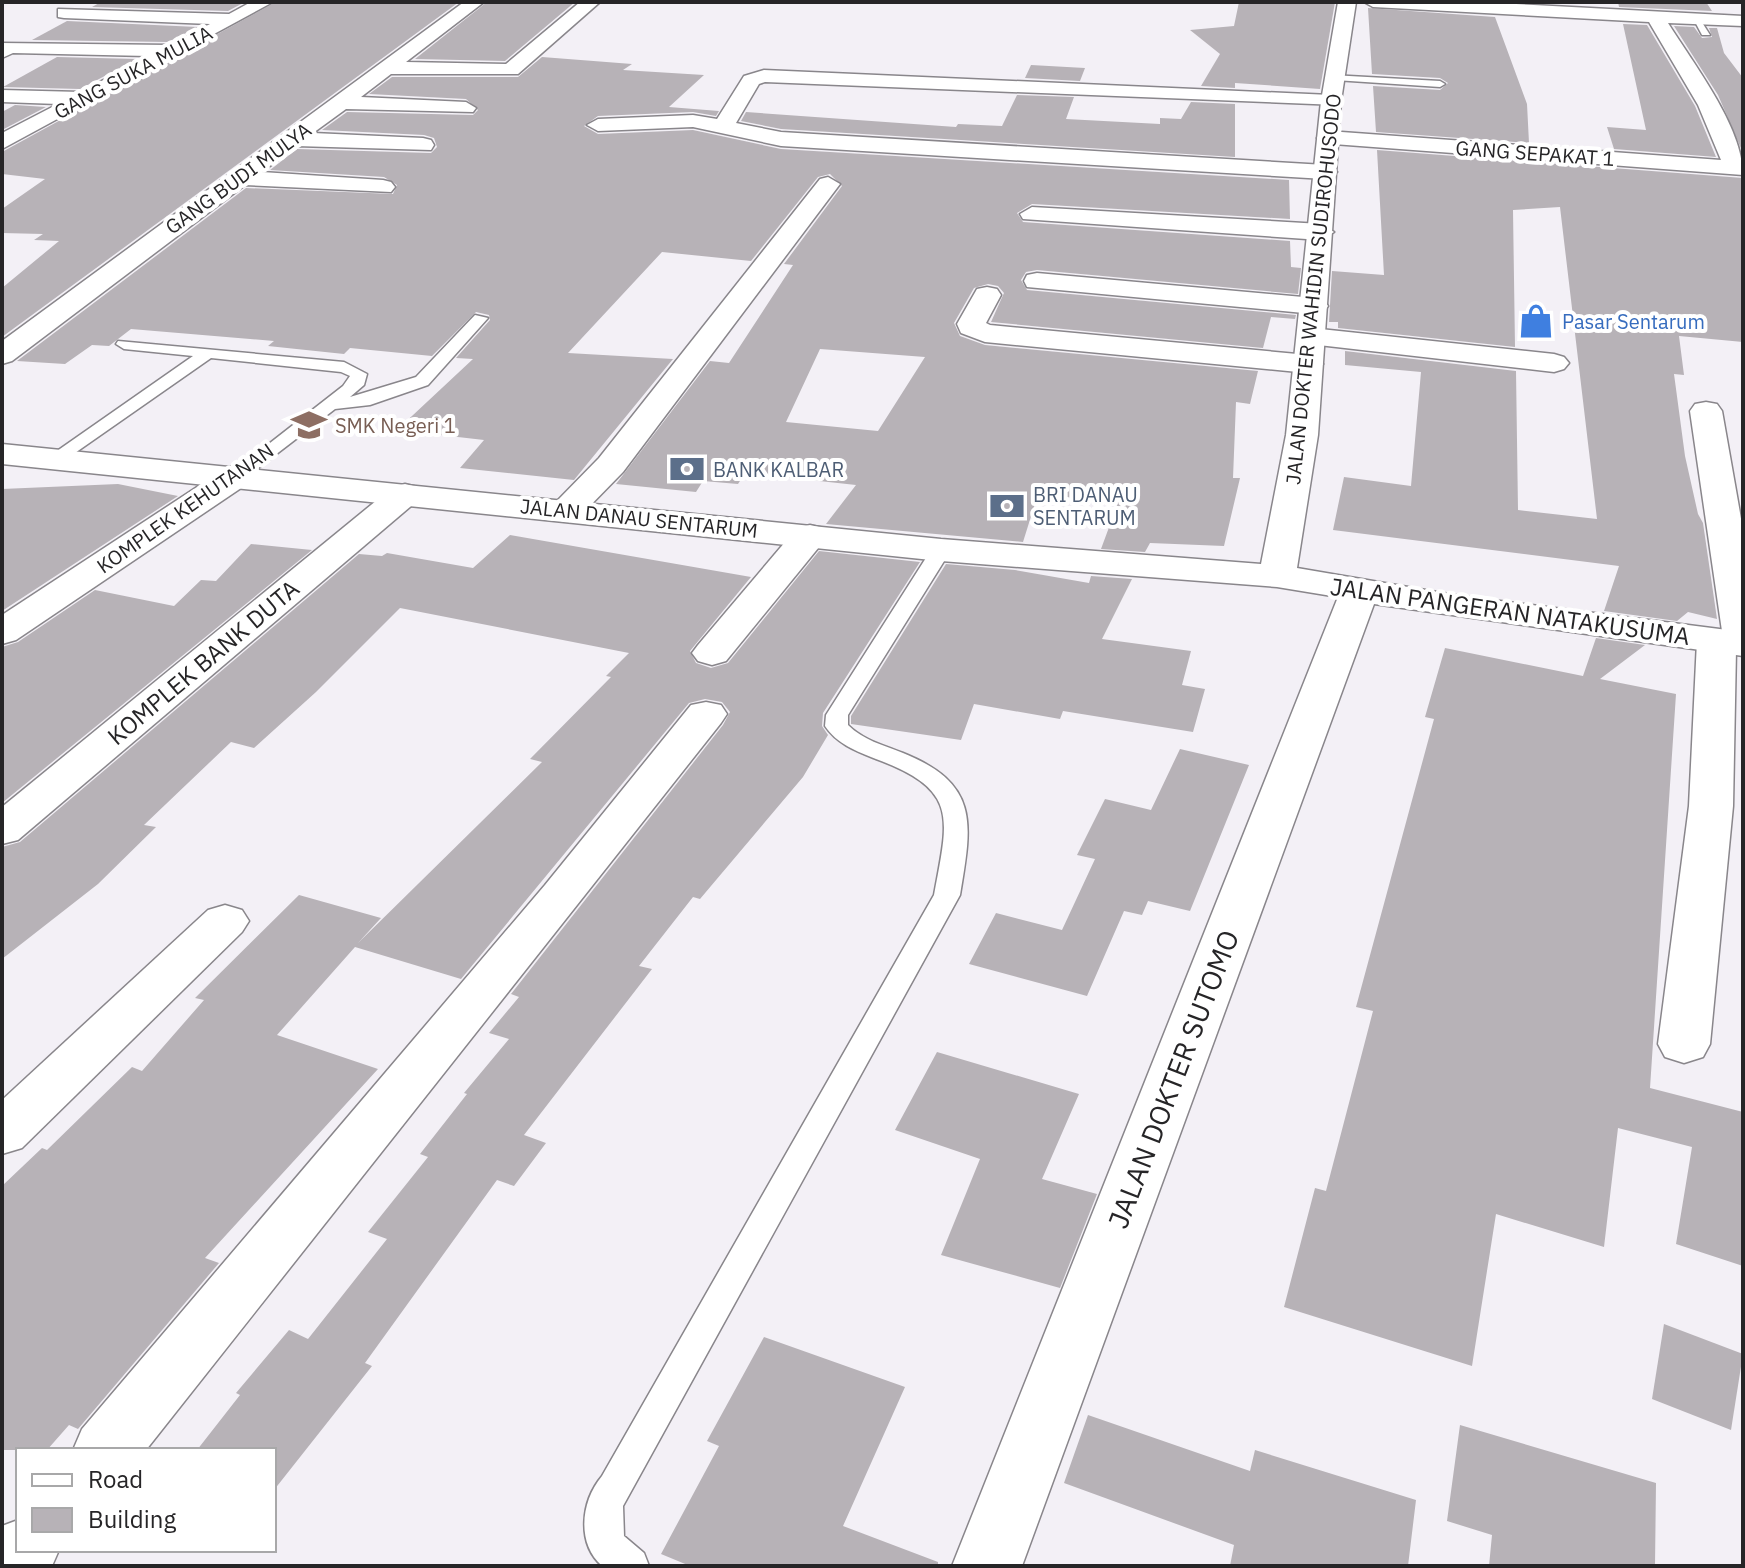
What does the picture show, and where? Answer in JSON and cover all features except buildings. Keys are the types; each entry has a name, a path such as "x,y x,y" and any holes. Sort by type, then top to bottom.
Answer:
{"street":[{"path":"6,50 39,25 80,2"},
{"name":"GANG SUKA MULIA","path":"2,142 264,2"},
{"name":"GANG BUDI MULYA","path":"2,355 475,2"},
{"path":"386,68 511,70 591,2"},
{"name":"JALAN DOKTER WAHIDIN SUDIROHUSODO","path":"1277,576 1302,435 1333,89 1347,2"},
{"path":"1373,2 1610,8 1701,26 1743,21"},
{"path":"64,13 232,19"},
{"path":"1655,16 1708,105 1740,168"},
{"path":"6,50 172,52"},
{"path":"723,127 751,80 764,76 1333,89"},
{"path":"2,96 80,100 111,106"},
{"path":"340,102 466,108"},
{"path":"598,125 693,121 781,139 1325,172"},
{"name":"GANG SEPAKAT 1","path":"1328,138 1740,168"},
{"path":"290,139 423,145"},
{"path":"238,177 383,187"},
{"path":"567,510 611,465 828,184"},
{"path":"1032,214 1321,232"},
{"path":"1037,281 1314,306"},
{"path":"987,295 971,324 971,327 985,333 1554,363"},
{"path":"1684,1044 1711,806 1709,784 1734,641 1706,411"},
{"name":"JALAN DANAU SENTARUM","path":"2,454 238,475 941,550 1277,576"},
{"name":"KOMPLEK KEHUTANAN","path":"2,632 238,475"},
{"name":"KOMPLEK BANK DUTA","path":"2,830 405,494"},
{"path":"712,653 810,536"},
{"name":"JALAN PANGERAN NATAKUSUMA","path":"1277,576 1359,592 1734,641"},
{"name":"JALAN DOKTER SUTOMO","path":"987,1566 1359,592"},
{"path":"108,1448 552,908 706,714"},
{"path":"2,1133 225,921"}],"lane":[{"path":"1333,89 1440,84"},
{"path":"329,404 374,398 422,381 480,318"},
{"name":"KOMPLEK KEHUTANAN","path":"124,344 344,367 359,374 358,381 238,475"},
{"path":"56,458 206,354"},
{"path":"630,1566 605,1544 604,1501 615,1488 947,895 959,820 953,801 937,780 919,767 861,746 836,726 837,715 941,550"}],"place":[{"name":"Pasar Sentarum","path":"1536,321"},
{"name":"SMK Negeri 1","path":"309,425"},
{"name":"BANK KALBAR","path":"687,469"},
{"name":"BRI DANAU SENTARUM","path":"1007,506"}]}
